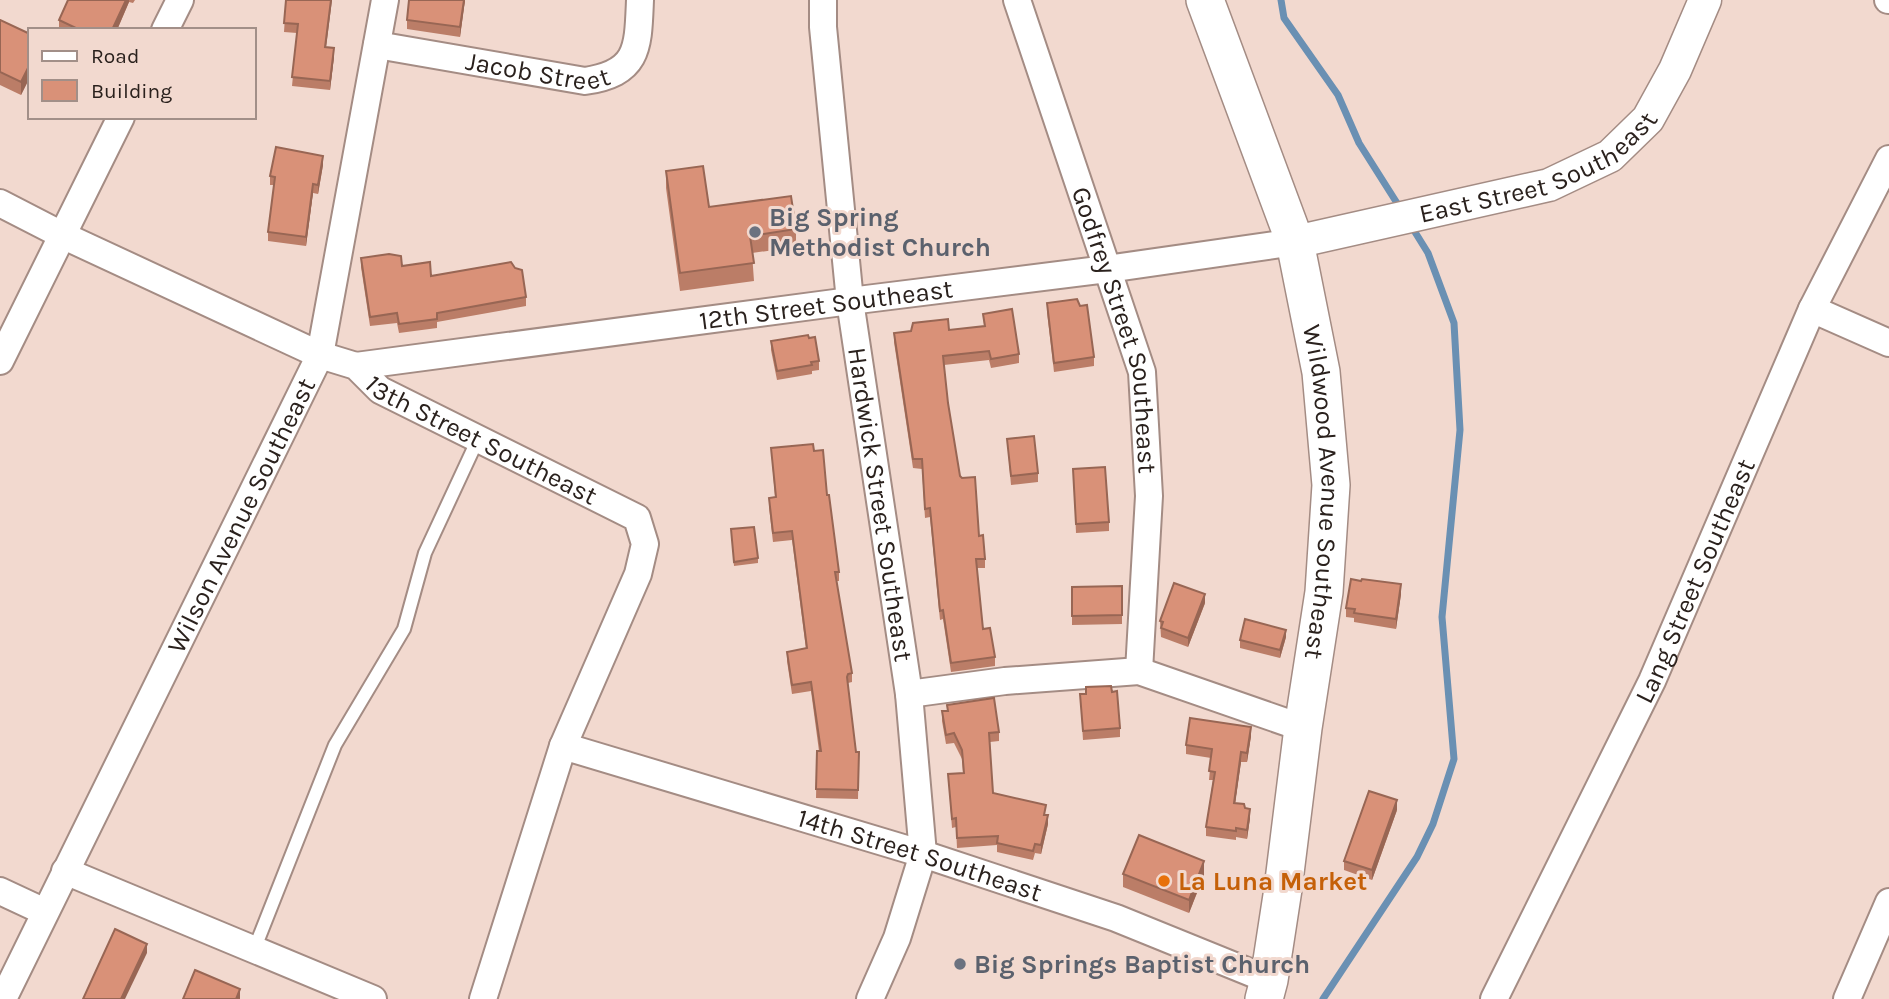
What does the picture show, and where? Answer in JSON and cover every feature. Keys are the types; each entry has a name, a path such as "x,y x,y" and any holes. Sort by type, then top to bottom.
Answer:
{"main road":[{"name":"Wildwood Avenue Southeast","path":"1205,0 1295,242 1321,372 1331,485 1324,592 1266,990"}],"street":[{"path":"166,28 180,0"},
{"name":"Wilson Avenue Southeast","path":"3,999 320,355 385,0"},
{"name":"Jacob Street","path":"377,46 585,81 602,79 626,66 635,50 639,0"},
{"name":"Hardwick Street Southeast","path":"823,0 823,27 850,301 909,694 923,854 897,938 870,999"},
{"name":"Godfrey Street Southeast","path":"1017,0 1142,372 1149,496 1139,671"},
{"name":"East Street Southeast","path":"1295,242 1549,185 1610,156 1648,119 1675,70 1705,0"},
{"path":"0,361 120,119"},
{"name":"Lang Street Southeast","path":"1494,999 1652,681 1812,309 1889,159"},
{"name":"13th Street Southeast","path":"0,203 62,235 320,355 356,366 380,390 637,518 645,544 638,573 563,746"},
{"name":"12th Street Southeast","path":"356,366 1107,269 1295,242"},
{"path":"1812,309 1889,343"},
{"path":"909,694 1005,681 1139,671 1303,728"},
{"path":"483,999 563,746"},
{"name":"14th Street Southeast","path":"563,746 923,854 1116,918 1266,990"},
{"path":"65,871 373,999"},
{"path":"0,891 45,912"},
{"path":"1847,999 1889,902"}],"lane":[{"path":"254,950 335,745 404,629 425,553 478,439"}],"building":[{"path":"68,0 126,0 113,28 76,28 59,20"},
{"path":"286,0 331,0 325,47 334,48 330,81 292,77 298,24 284,23"},
{"path":"409,0 464,0 460,27 407,20"},
{"path":"0,20 28,33 28,68 21,82 0,72"},
{"path":"276,147 323,156 318,185 313,184 306,237 268,232 275,177 270,176"},
{"name":"Big Spring Methodist Church","path":"703,166 709,207 791,196 796,229 750,236 754,263 680,273 666,171"},
{"path":"389,254 401,256 402,266 430,262 431,276 511,262 515,268 522,270 526,297 437,313 437,319 399,324 397,313 370,317 361,258"},
{"path":"1077,299 1080,306 1087,305 1094,357 1054,363 1047,303"},
{"path":"1012,309 1019,354 991,359 989,351 943,356 960,476 975,477 979,536 983,535 985,559 976,559 983,629 990,628 995,657 951,663 943,610 940,611 930,508 925,509 922,459 913,459 894,333 911,331 913,323 948,319 949,330 985,326 983,314"},
{"path":"808,335 809,338 815,337 819,361 811,362 812,365 777,371 771,341"},
{"path":"1034,436 1038,473 1011,476 1007,439"},
{"path":"813,444 814,451 823,450 829,495 839,572 835,572 852,673 847,677 856,752 859,752 858,790 816,789 817,751 821,751 811,682 792,685 787,652 807,648 792,531 773,533 769,498 776,497 771,448"},
{"path":"1105,467 1109,522 1076,524 1073,469"},
{"path":"754,527 758,558 734,562 731,529"},
{"path":"1351,579 1401,584 1396,619 1354,613 1355,609 1346,608"},
{"path":"1174,583 1205,594 1188,638 1161,628 1163,622 1160,621"},
{"path":"1122,586 1122,615 1072,616 1072,587"},
{"path":"1245,619 1286,630 1280,650 1240,640"},
{"path":"1111,686 1112,692 1117,691 1120,728 1083,731 1080,694 1086,694 1086,687"},
{"path":"994,698 999,732 989,733 993,793 1046,805 1044,815 1048,815 1041,845 1035,844 1033,851 997,843 998,836 957,838 956,818 952,819 948,774 964,773 962,750 954,733 946,735 942,711 948,711 947,705"},
{"path":"1190,718 1251,727 1247,753 1241,752 1234,803 1244,804 1245,808 1250,809 1247,830 1206,827 1215,772 1209,771 1212,749 1186,745"},
{"path":"1369,791 1397,800 1372,870 1344,861"},
{"name":"La Luna Market","path":"1139,835 1204,861 1189,900 1123,874"},
{"path":"115,929 147,944 121,999 83,999"},
{"path":"195,970 240,989 236,999 183,999"}],"waterway":[{"path":"1281,0 1284,18 1338,95 1359,143 1402,211"},
{"path":"1323,999 1417,857 1433,824 1454,759 1442,617 1460,430 1454,323 1428,253 1410,224"}],"place":[{"name":"Big Spring Methodist Church","path":"755,232"},
{"name":"La Luna Market","path":"1164,881"},
{"name":"Big Springs Baptist Church","path":"960,964"}]}
